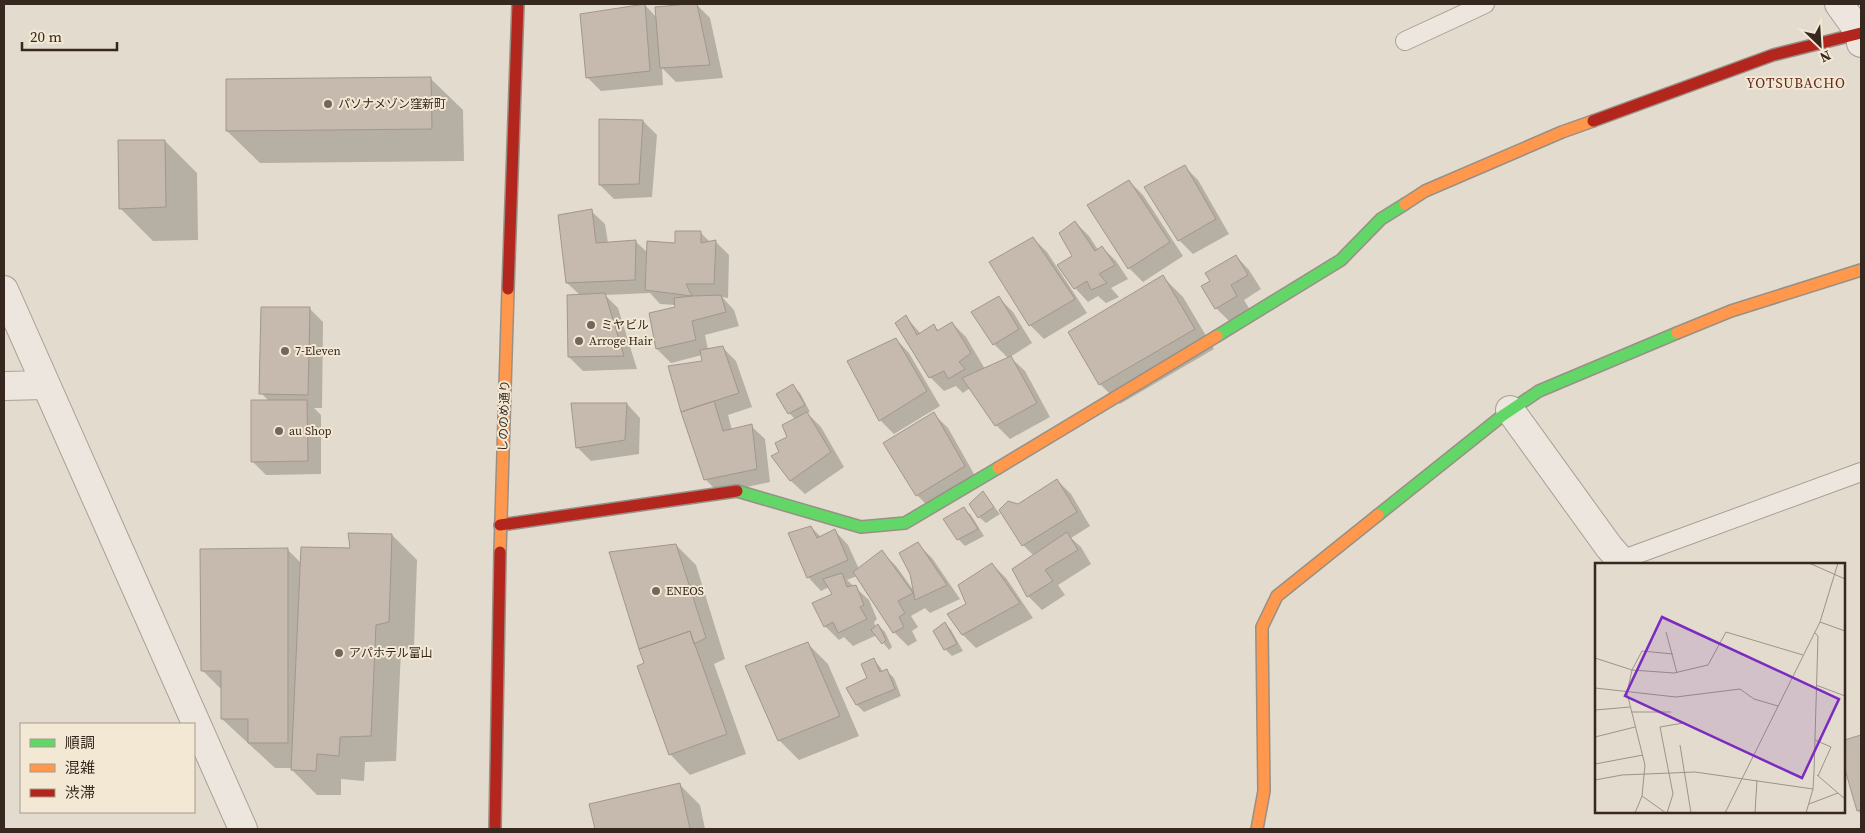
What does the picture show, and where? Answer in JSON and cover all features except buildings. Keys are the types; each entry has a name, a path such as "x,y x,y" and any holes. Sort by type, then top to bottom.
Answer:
{"street":[{"name":"しののめ通り","path":"495,829 500,525 518,4"},
{"path":"500,525 739,491 861,527 904,523 1016,458 1341,260 1382,219 1425,191 1562,132 1773,55 1861,36 1839,4"},
{"path":"1257,829 1264,791 1262,627 1277,596 1510,410 1539,391 1731,311 1861,270"},
{"path":"4,290 243,829"},
{"path":"4,386 46,385"},
{"path":"1510,410 1622,562"}],"lane":[{"path":"1405,41 1485,4"},
{"path":"1622,562 1861,472"}],"traffic: fast":[{"path":"1217,336 1341,260 1381,219 1405,204"},
{"path":"1378,515 1502,416 1539,391 1677,333"},
{"path":"737,491 861,527 905,523 998,468"}],"traffic: slow":[{"path":"1405,204 1425,191 1562,132 1593,121"},
{"path":"1677,333 1731,311 1861,270"},
{"path":"500,552 508,289"},
{"path":"998,468 1217,336"},
{"path":"1257,829 1264,791 1262,627 1277,596 1378,515"}],"traffic: jam":[{"path":"508,289 518,4"},
{"path":"1593,121 1773,55 1861,33"},
{"path":"500,525 737,491"},
{"path":"495,829 500,552"}],"place":[{"name":"パソナメゾン窪新町","path":"328,104"},
{"name":"ミヤビル","path":"591,325"},
{"name":"Arroge Hair","path":"579,341"},
{"name":"7-Eleven","path":"285,351"},
{"name":"au Shop","path":"279,431"},
{"name":"ENEOS","path":"656,591"},
{"name":"アパホテル富山","path":"339,653"}],"district":[{"name":"YOTSUBACHO","path":"1796,83"}]}
